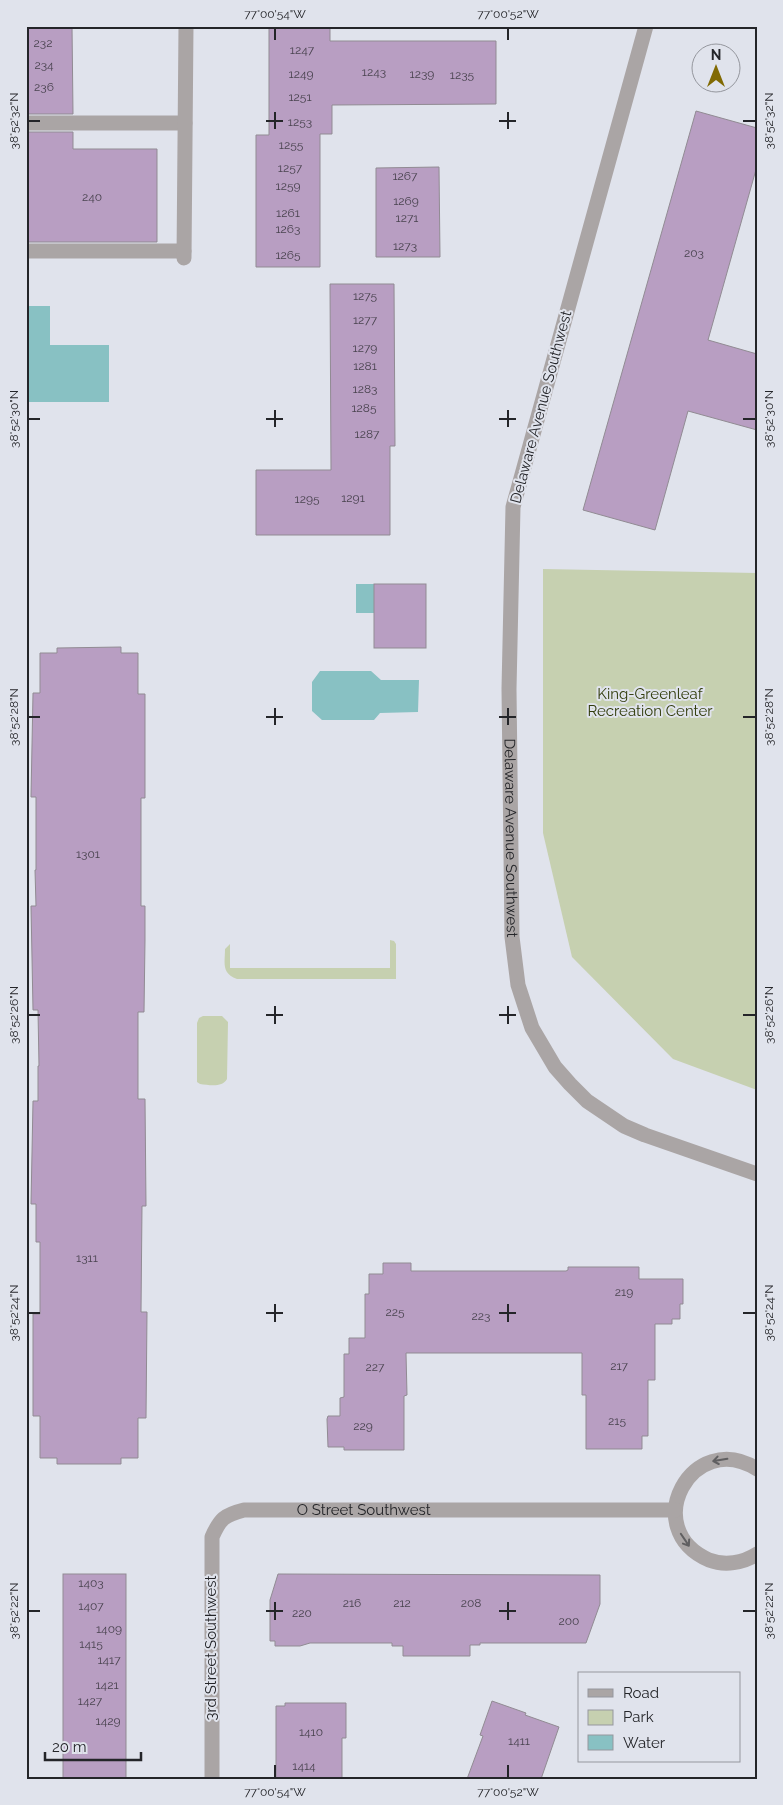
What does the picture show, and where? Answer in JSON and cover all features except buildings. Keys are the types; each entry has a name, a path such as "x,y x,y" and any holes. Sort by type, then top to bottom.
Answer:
{"street":[{"path":"26,251 184,254 186,26"},
{"name":"Delaware Avenue Southwest","path":"646,26 513,507 510,688 512,937 518,985 532,1028 555,1067 581,1095 605,1114 645,1135 757,1174"},
{"path":"26,123 185,123"},
{"path":"757,1469 747,1463 731,1459 714,1460 699,1468 686,1479 678,1493 675,1510 677,1527 681,1535 686,1543 699,1555 715,1562 733,1564 750,1559 757,1554"},
{"name":"O Street Southwest","path":"212,1546 212,1537 219,1521 229,1514 244,1510 675,1510"},
{"name":"3rd Street Southwest","path":"212,1546 212,1779"}],"green space":[{"name":"King-Greenleaf Recreation Center","path":"543,569 757,573 757,1090 673,1059 572,957 543,833"},
{"path":"390,940 396,944 396,979 237,979 228,974 225,967 225,949 230,944 230,968 390,968"},
{"path":"203,1016 222,1016 228,1022 227,1079 219,1085 200,1084 197,1082 197,1023 199,1018"}],"water":[{"path":"26,306 50,306 50,345 109,345 109,402 26,402"},
{"path":"356,584 411,584 411,613 356,613"},
{"path":"320,671 371,671 381,680 419,680 418,712 380,713 374,720 322,720 312,711 312,682"}]}
